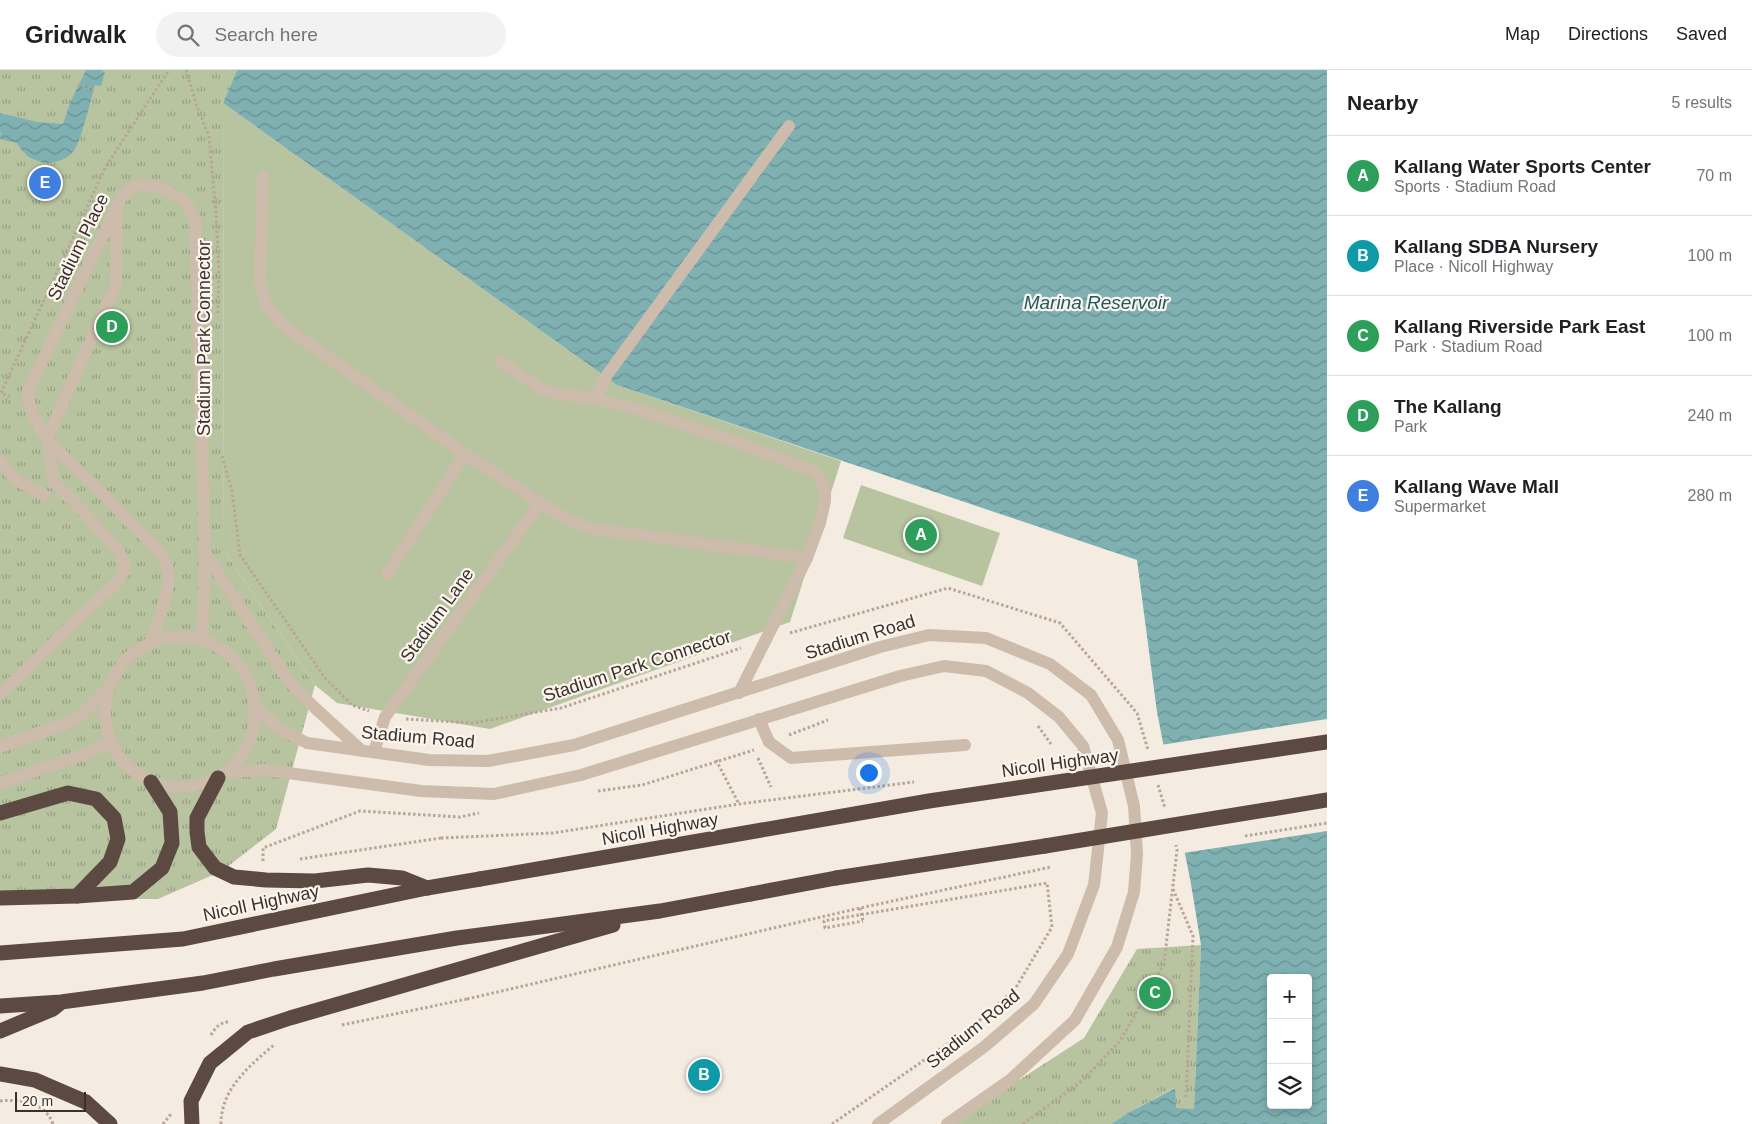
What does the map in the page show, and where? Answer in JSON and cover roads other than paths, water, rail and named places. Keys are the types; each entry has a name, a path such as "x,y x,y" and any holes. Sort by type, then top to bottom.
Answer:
{"highway":[{"name":"Nicoll Highway","path":"0,953 183,939 427,888 929,801 1327,742"},
{"path":"222,775 204,802 197,818 198,847 215,868 234,877 266,880 316,881 368,875 402,878 427,888"},
{"path":"0,898 133,892 162,868 172,843 170,812 151,782"},
{"path":"0,813 68,793 96,799 114,818 118,839 110,862 77,896"},
{"path":"0,1006 61,1002 203,983 274,968 457,938 660,911 836,878 1327,800"},
{"path":"192,1124 191,1101 210,1063 248,1032 290,1018 465,969 660,911"},
{"path":"0,1032 53,1009 61,1002"},
{"path":"0,1074 34,1080 86,1102 110,1124"}],"street":[{"path":"594,399 607,375 789,126"},
{"path":"263,177 260,280 265,303 281,324 465,454 563,517 589,528 807,558"},
{"name":"Stadium Place","path":"47,438 31,412 28,395 29,388 116,206 127,191 135,186 147,185 162,189 186,203 195,219 205,553 202,640"},
{"path":"0,694 119,580 125,566 118,550 79,507 54,483 47,438 116,284 116,206"},
{"path":"500,361 544,391 594,399 637,409 736,442 815,472 825,487 825,500 820,523 807,558 739,693"},
{"path":"47,438 70,464 97,488 163,556 168,572 166,594 152,642"},
{"path":"386,574 465,454"},
{"path":"0,461 15,478 44,495"},
{"name":"Stadium Lane","path":"368,751 385,717 540,503"},
{"path":"205,553 280,668 294,686 314,707 368,751"},
{"name":"Stadium Road","path":"255,707 278,728 308,743 430,760 488,761 574,745 880,647 929,635 986,638 1050,664 1091,695 1118,740 1134,806 1137,854 1134,892 1118,947 1075,1020 1010,1080 947,1124"},
{"path":"177,637 202,640 223,650 239,666 250,685 255,707 253,732 242,754 222,775 196,786 173,788 151,782 127,766 110,743 104,716 108,689 117,669 132,653 152,642 177,637"},
{"name":"Stadium Road","path":"222,775 266,770 420,790 494,794 581,775 900,676 944,666 986,671 1028,693 1059,717 1082,746 1102,813 1094,885 1068,954 1034,1004 984,1047 878,1124"},
{"path":"0,747 77,719 108,689"},
{"path":"759,719 769,742 791,758 965,745"},
{"path":"0,783 79,756 110,743"}],"water":[{"path":"86,70 105,72 101,86 95,85 79,139 70,155 54,162 45,163 27,155 17,143 0,139 0,113 37,122 63,124 70,103"},
{"name":"Marina Reservoir","path":"237,70 1327,70 1327,1124 1111,1124 1175,1088 1176,1108 1194,1109 1201,945 1157,712 1137,560 617,385 223,103"}],"place":[{"name":"Kallang Wave Mall","path":"45,183"},
{"name":"The Kallang","path":"112,327"},
{"name":"Kallang Water Sports Center","path":"921,535"},
{"name":"Kallang Riverside Park East","path":"1155,993"},
{"name":"Kallang SDBA Nursery","path":"704,1075"}]}
